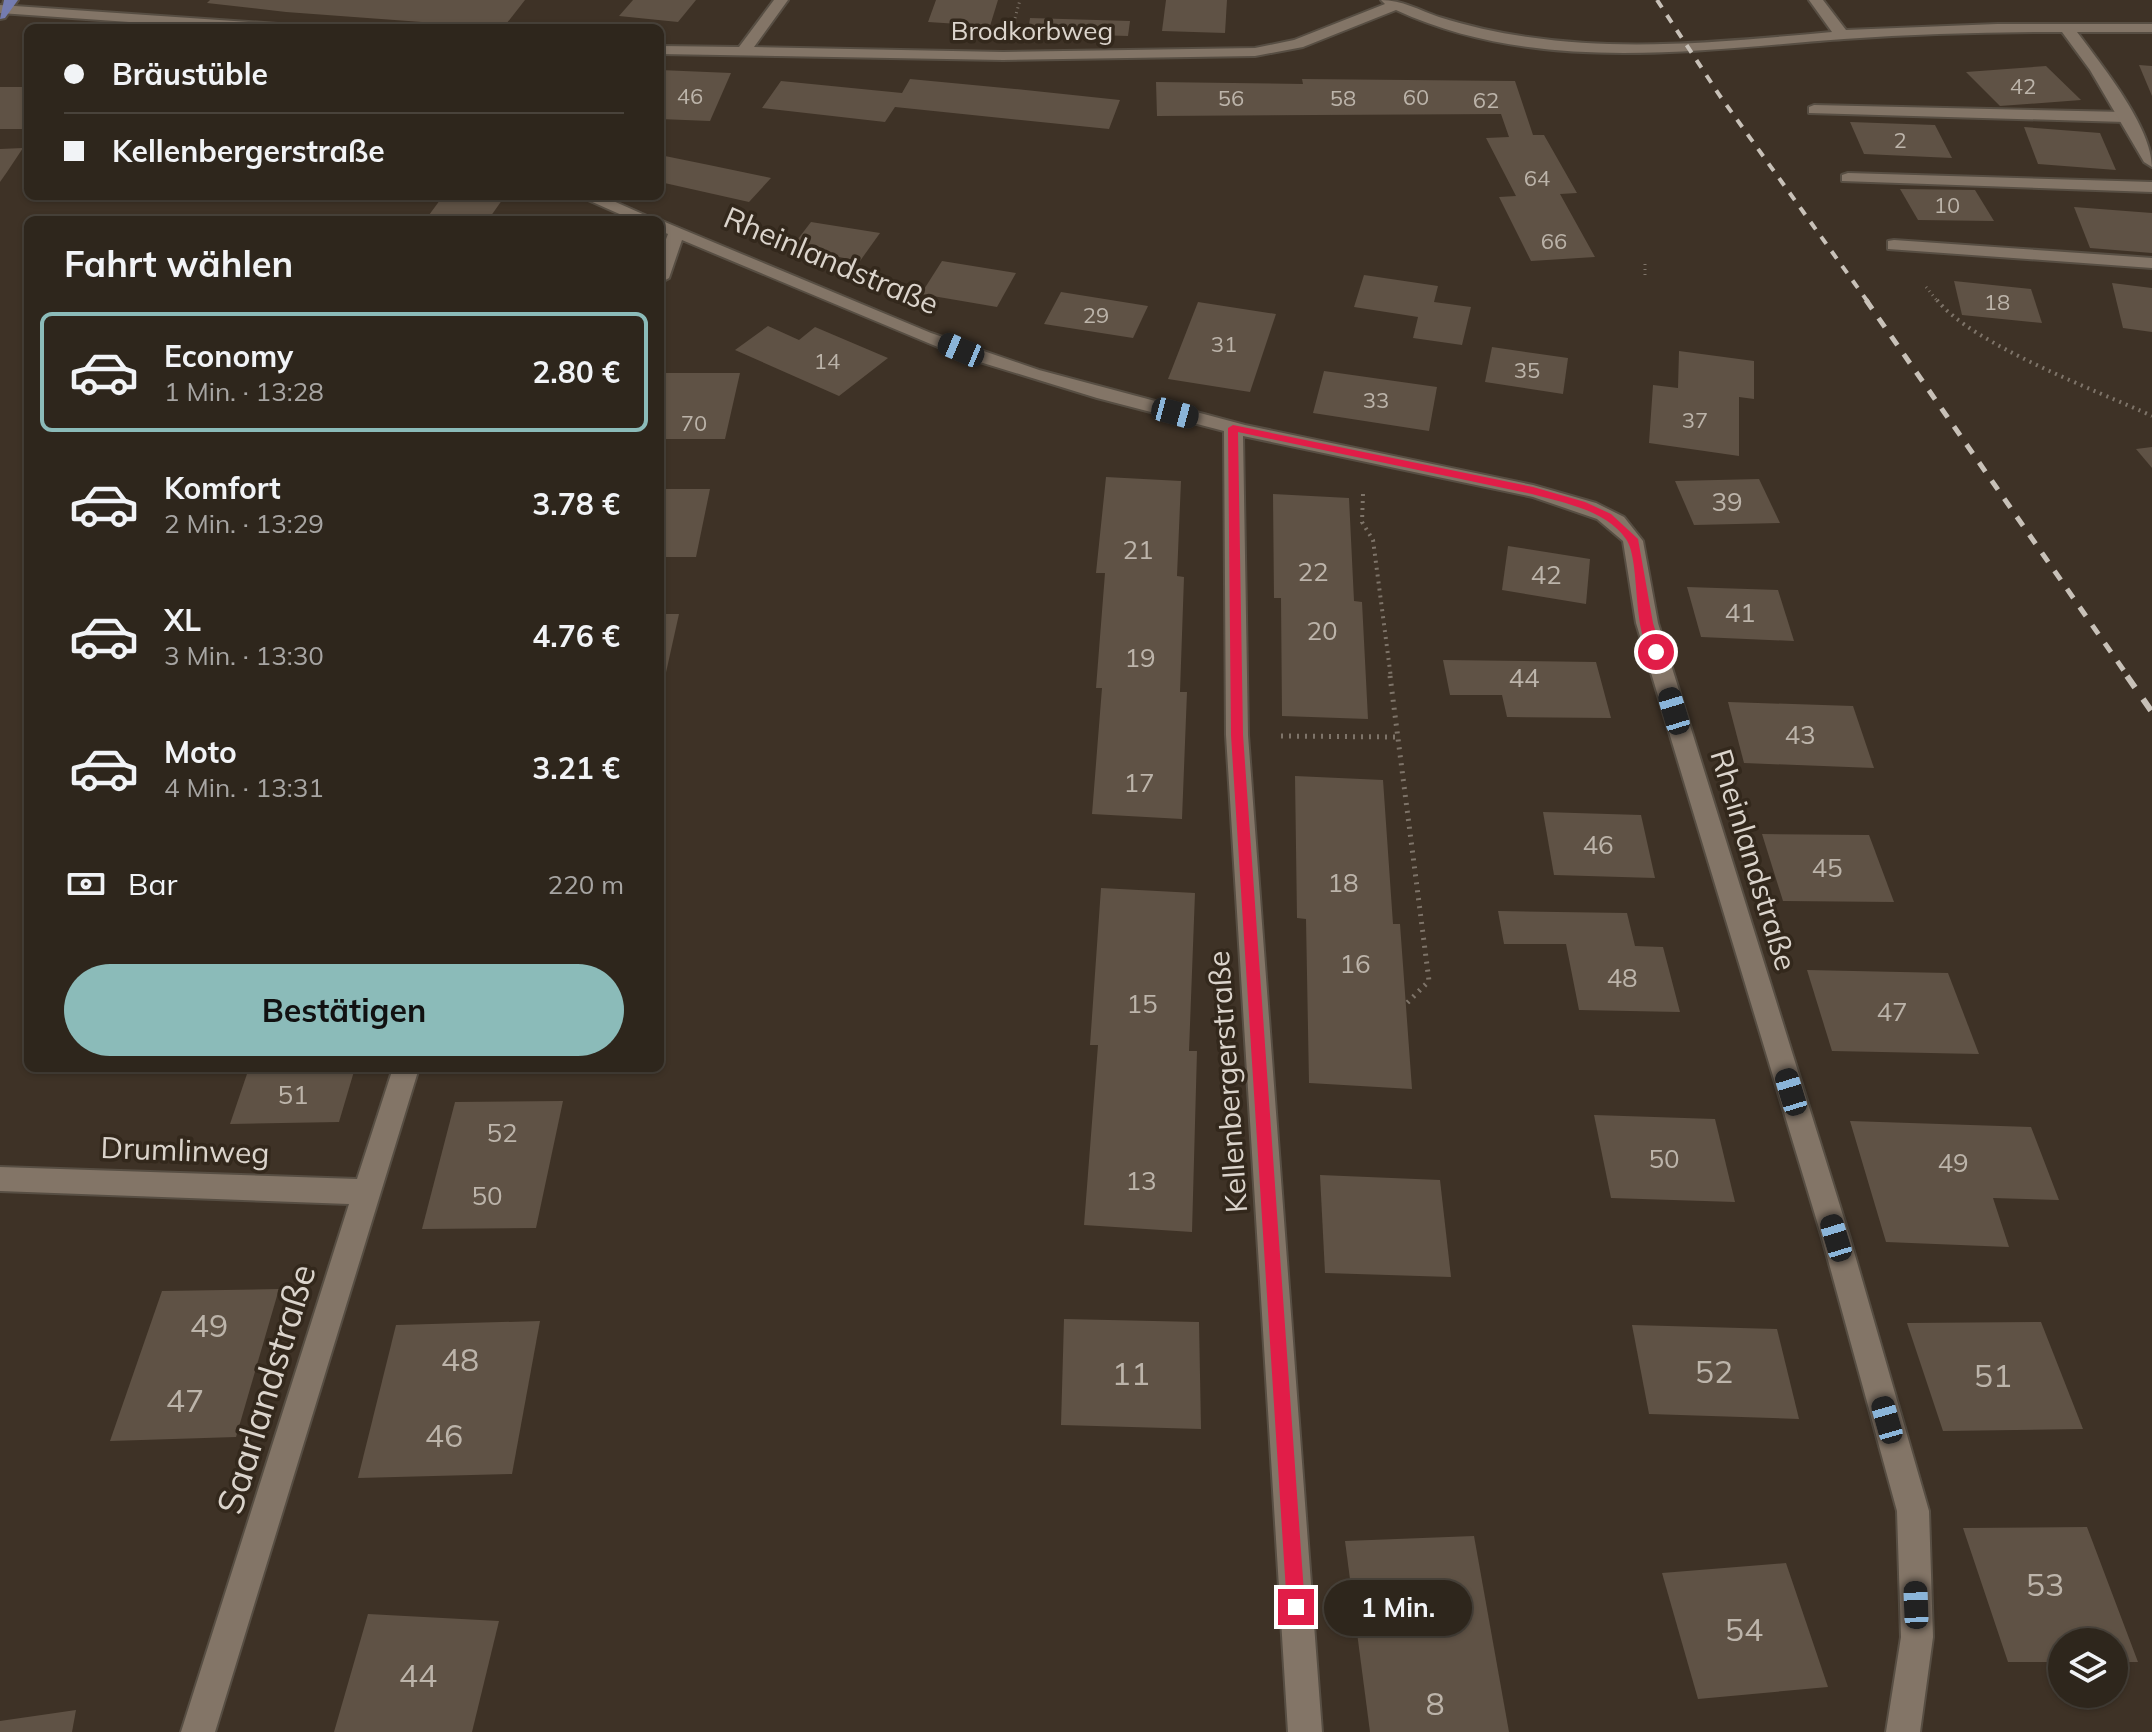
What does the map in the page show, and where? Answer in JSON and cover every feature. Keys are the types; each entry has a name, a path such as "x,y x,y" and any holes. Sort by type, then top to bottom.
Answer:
{"street":[{"path":"742,53 781,0"},
{"path":"1816,0 1842,35"},
{"path":"1392,2 1499,39 1623,52 1747,46 1842,35 2066,27 2152,28"},
{"name":"Brodkorbweg","path":"664,50 1019,56 1255,52 1298,44 1392,2"},
{"path":"4,8 222,24"},
{"path":"138,18 154,24"},
{"path":"2066,27 2097,69 2152,162"},
{"path":"1814,110 2125,117"},
{"path":"1848,178 2152,187"},
{"path":"597,200 638,216"},
{"path":"664,253 668,228"},
{"name":"Rheinlandstraße","path":"668,228 961,350 1087,390 1233,428 1533,491 1581,504 1607,516 1633,539 1647,623 1836,1238 1913,1511 1917,1637 1903,1732"},
{"path":"1894,245 2152,263"},
{"name":"Kellenbergerstraße","path":"1233,428 1237,735 1305,1732"},
{"name":"Saarlandstraße","path":"198,1732 405,1072"},
{"name":"Drumlinweg","path":"0,1179 367,1192"}],"path":[{"path":"1645,264 1645,276"},
{"path":"1363,493 1362,522 1373,540 1429,981 1406,1004"},
{"path":"1237,735 1396,737"}],"building":[{"path":"210,0 525,0 506,24 449,24 207,3"},
{"path":"633,0 696,0 678,22 619,16"},
{"path":"936,0 998,0 990,26 928,22"},
{"path":"1166,0 1227,0 1225,33 1162,31"},
{"path":"1030,18 1130,21 1128,36 1028,33"},
{"path":"2139,65 2152,66 2152,96"},
{"path":"2046,66 2081,100 2000,106 1966,72"},
{"path":"664,70 731,73 710,121 664,119"},
{"path":"910,79 1120,100 1109,129 895,107 885,122 762,108 781,81 902,93"},
{"path":"1302,79 1515,81 1533,135 1544,135 1577,193 1560,194 1595,257 1531,261 1499,197 1516,196 1486,138 1509,137 1501,114 1157,116 1156,82 1303,84"},
{"path":"0,87 24,87 24,129 0,129"},
{"path":"1850,122 1935,125 1952,158 1864,154"},
{"path":"2024,127 2100,133 2116,170 2038,164"},
{"path":"23,148 7,172 0,182 0,149"},
{"path":"664,156 771,178 749,202 664,183"},
{"path":"1900,189 1975,190 1994,221 1918,220"},
{"path":"440,200 502,200 491,216 429,215"},
{"path":"2074,207 2152,213 2152,253 2090,248"},
{"path":"811,222 880,233 860,261 791,248"},
{"path":"942,261 1016,273 997,307 921,294"},
{"path":"1364,275 1438,286 1434,302 1471,307 1462,345 1413,338 1418,317 1354,307"},
{"path":"1954,281 2031,289 2042,323 1962,315"},
{"path":"2112,283 2152,288 2152,332 2123,328"},
{"path":"1061,292 1148,306 1133,338 1044,324"},
{"path":"1198,302 1276,314 1250,392 1168,379"},
{"path":"768,326 799,340 815,327 888,358 839,396 735,350"},
{"path":"1492,347 1568,358 1563,394 1485,382"},
{"path":"1679,351 1754,361 1754,399 1739,397 1739,456 1649,443 1653,385 1678,388"},
{"path":"1324,371 1437,387 1429,431 1313,413"},
{"path":"666,373 740,373 725,439 664,439"},
{"path":"2152,447 2152,468 2136,449"},
{"path":"1106,477 1181,481 1177,576 1184,577 1180,692 1187,692 1182,819 1092,814 1102,688 1096,688 1105,573 1096,573"},
{"path":"1759,479 1780,523 1694,525 1675,481"},
{"path":"664,489 710,489 696,557 664,557"},
{"path":"1273,494 1349,498 1354,601 1362,602 1368,719 1282,716 1281,598 1274,598"},
{"path":"1508,546 1590,559 1586,604 1502,590"},
{"path":"1687,587 1778,590 1794,641 1701,637"},
{"path":"664,614 679,614 664,682"},
{"path":"1443,660 1596,662 1611,718 1507,717 1502,695 1450,695"},
{"path":"1728,702 1853,706 1874,768 1744,763"},
{"path":"1295,776 1383,780 1393,924 1400,924 1412,1089 1309,1083 1306,919 1297,918"},
{"path":"1543,812 1641,815 1655,878 1554,875"},
{"path":"1762,834 1869,835 1894,902 1783,901"},
{"path":"1101,888 1195,893 1189,1051 1197,1051 1192,1232 1084,1225 1098,1045 1090,1045"},
{"path":"1498,911 1627,913 1635,946 1663,947 1680,1012 1579,1010 1566,944 1504,944"},
{"path":"1807,970 1948,973 1979,1054 1832,1051"},
{"path":"248,1072 354,1072 339,1122 230,1124"},
{"path":"563,1101 536,1228 422,1229 455,1102"},
{"path":"1594,1115 1715,1119 1735,1202 1611,1198"},
{"path":"1850,1121 2031,1127 2059,1200 1993,1198 2009,1247 1886,1242"},
{"path":"1320,1175 1440,1180 1451,1277 1325,1273"},
{"path":"279,1289 236,1437 110,1441 162,1291"},
{"path":"1064,1319 1199,1322 1201,1429 1061,1425"},
{"path":"540,1321 512,1474 358,1478 396,1325"},
{"path":"2041,1322 2083,1429 1943,1431 1907,1323"},
{"path":"1632,1325 1777,1329 1799,1419 1649,1414"},
{"path":"2087,1527 2125,1628 2048,1628 2048,1662 2008,1662 1963,1528"},
{"path":"1474,1536 1509,1732 1370,1732 1345,1541"},
{"path":"1786,1563 1828,1687 1698,1699 1662,1573"},
{"path":"368,1614 499,1621 472,1732 334,1732"},
{"path":"2128,1636 2138,1662 2128,1662"},
{"path":"76,1710 72,1732 0,1732 0,1721"}],"railway":[{"path":"1657,0 1720,96 1868,302"},
{"path":"1866,300 2129,678"},
{"path":"2127,676 2152,712"}],"route":[{"path":"1296,1607 1237,735 1233,428 1533,491 1581,504 1607,516 1633,539 1647,623 1656,652"}]}
